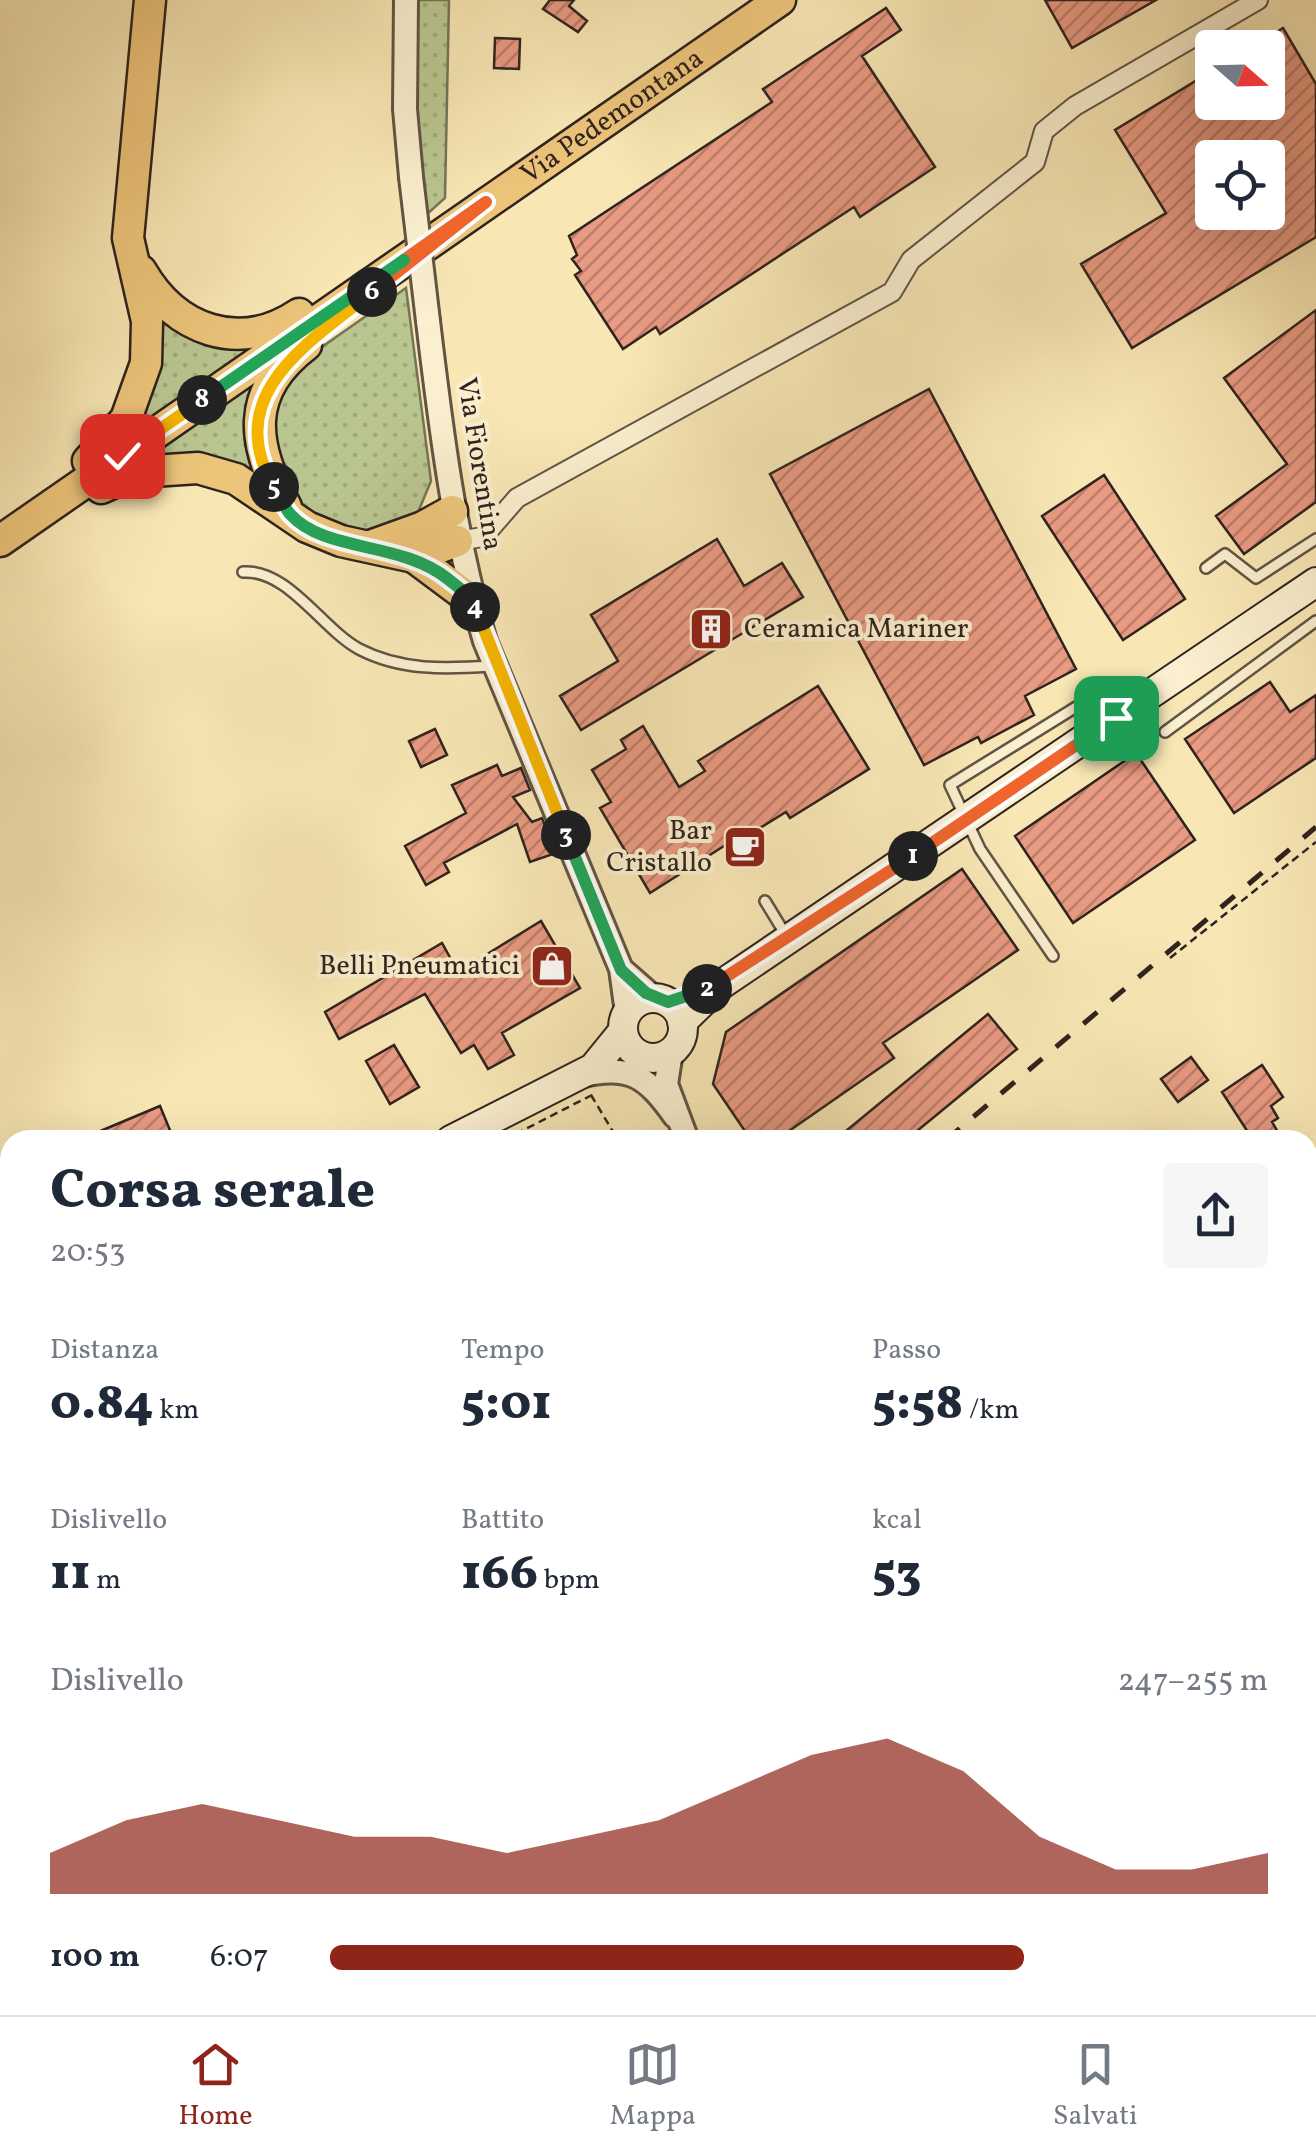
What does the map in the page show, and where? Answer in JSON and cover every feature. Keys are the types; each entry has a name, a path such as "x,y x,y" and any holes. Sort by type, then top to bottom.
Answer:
{"main road":[{"path":"0,532 104,448 133,406 143,378 148,335 132,256 129,215 150,0"},
{"name":"Via Pedemontana","path":"0,541 780,0"},
{"path":"132,256 158,298 177,316 212,332 255,334 292,318 486,202"},
{"path":"290,514 263,463 259,439 261,411 279,370 486,202"},
{"path":"0,549 120,478 168,466 222,473 324,536 414,556 474,601"},
{"path":"373,545 412,532 455,526"},
{"path":"414,556 455,526"},
{"path":"591,1082 639,1002 668,1007 719,986 1316,582"},
{"path":"475,1130 591,1082 681,1038 668,1007"},
{"path":"625,1022 628,1045 651,1054"}],"street":[{"name":"Via Fiorentina","path":"406,0 405,109 411,177 455,526 496,666 621,970 625,1022"},
{"path":"455,526 482,537 517,498 892,292 911,260 1035,162 1044,131 1075,106 1258,0"},
{"name":"Via Fiorentina","path":"621,970 668,1007"},
{"path":"651,1054 656,1087 682,1130"},
{"path":"651,1054 666,1084 675,1116"},
{"path":"591,1082 616,1072 656,1087"}],"lane":[{"path":"1206,568 1224,554 1256,578 1316,539"},
{"path":"244,572 266,574 338,634 374,656 418,667 496,666"},
{"path":"1165,732 1316,621"},
{"path":"1053,956 980,849 950,785 1102,691 1116,718"},
{"path":"765,901 789,939"}],"path":[{"path":"1170,958 1316,842"},
{"path":"519,1130 591,1082 613,1130"}],"green space":[{"path":"413,0 449,0 445,198 425,216 411,100"},
{"path":"406,288 431,481 416,517 377,535 343,532 297,505 271,457 276,401 302,361"},
{"path":"154,308 204,339 229,346 262,345 126,438"},
{"path":"267,375 265,485 134,468"}],"building":[{"path":"550,0 574,0 569,6 587,21 578,32 543,9"},
{"path":"1045,0 1156,0 1072,48"},
{"path":"886,8 901,30 862,56 935,167 860,217 854,207 660,334 656,327 623,349 575,275 581,271 572,259 577,255 569,236 772,102 763,89"},
{"path":"1285,31 1316,84 1316,237 1132,348 1081,264 1166,213 1115,130 1195,81 1195,120 1285,120"},
{"path":"495,38 520,39 519,69 494,68"},
{"path":"1316,310 1316,502 1244,554 1216,516 1287,464 1224,378"},
{"path":"929,389 1076,669 1025,696 1034,715 981,743 978,737 924,765 770,474"},
{"path":"1104,475 1185,599 1123,640 1042,516"},
{"path":"717,539 744,586 782,563 803,597 581,730 560,696 618,661 591,615"},
{"path":"1270,682 1290,712 1316,695 1316,758 1234,813 1185,739"},
{"path":"818,686 869,769 790,818 786,812 726,849 724,846 650,893 600,808 611,802 592,770 626,749 621,740 643,726 679,787 705,771 698,761"},
{"path":"435,729 447,755 421,767 409,741"},
{"path":"1136,753 1195,840 1073,923 1015,836"},
{"path":"497,765 502,776 521,768 530,790 513,797 532,822 542,818 556,853 530,862 517,824 444,863 449,872 426,885 405,846 466,813 452,785"},
{"path":"962,869 1018,950 883,1043 894,1058 790,1130 744,1130 713,1084 726,1032"},
{"path":"541,921 580,988 502,1033 514,1055 488,1069 474,1045 461,1053 425,994 339,1039 325,1012 442,943 458,972"},
{"path":"988,1014 1017,1049 918,1130 847,1130"},
{"path":"394,1045 419,1087 390,1104 366,1061"},
{"path":"1191,1057 1208,1080 1178,1102 1161,1079"},
{"path":"1262,1065 1283,1097 1271,1106 1278,1118 1272,1122 1277,1130 1247,1130 1222,1092"},
{"path":"160,1106 170,1130 103,1130"}],"railway":[{"path":"958,1130 1316,827"}],"place":[{"name":"Ceramica Mariner","path":"711,629"},
{"name":"Bar Cristallo","path":"745,847"},
{"name":"Belli Pneumatici","path":"552,966"}],"route":[{"path":"122,456 486,202 287,361 272,382 261,411 260,451 270,479 290,514 307,528 341,541 414,556 434,567 474,601 486,641 621,970 646,993 668,1002 719,986 1116,718"}]}
